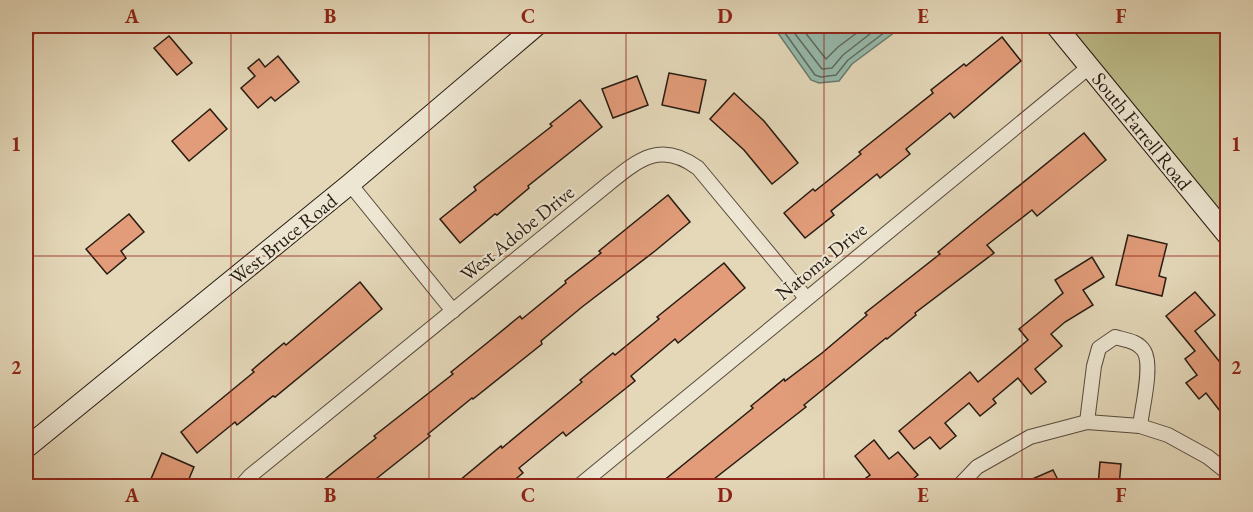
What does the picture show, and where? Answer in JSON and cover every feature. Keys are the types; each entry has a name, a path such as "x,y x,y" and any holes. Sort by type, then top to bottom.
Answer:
{"street":[{"name":"West Bruce Road","path":"26,448 350,184 536,26"},
{"name":"South Farrell Road","path":"1056,26 1227,236"},
{"name":"Natoma Drive","path":"579,486 1089,67"},
{"name":"West Adobe Drive","path":"241,486 250,476 633,164 659,154 674,155 698,168 806,298"},
{"path":"350,184 453,311"},
{"path":"1087,422 1094,366 1099,348 1114,337 1133,341 1144,351 1147,367 1140,426"},
{"path":"958,486 978,467 1030,437 1087,422 1140,426 1168,435 1208,457 1227,473"}],"green space":[{"path":"1069,26 1227,26 1227,220"}],"water":[{"path":"773,26 903,26 852,64 839,81 819,83 811,80"}],"building":[{"path":"169,36 192,63 177,75 154,48"},
{"path":"1002,37 1021,61 954,118 950,113 906,149 910,154 880,178 877,174 831,211 834,215 805,238 784,213 861,154 859,152 933,93 931,90"},
{"path":"278,56 299,82 275,101 271,97 258,108 241,88 255,76 248,68 259,59 265,67"},
{"path":"669,73 706,80 699,113 662,105"},
{"path":"637,76 648,105 613,118 602,89"},
{"path":"734,93 764,121 798,163 772,184 744,150 710,119"},
{"path":"580,100 602,127 460,243 440,219 476,190 474,187 552,126 550,124"},
{"path":"210,109 227,129 189,161 172,141"},
{"path":"1084,133 1106,160 1037,216 1032,210 987,245 994,253 915,313 916,315 804,405 806,407 705,486 657,486 753,408 751,406 784,379 785,381 822,353 867,315 865,313 940,254 938,252"},
{"path":"668,195 690,222 655,251 582,307 541,341 542,344 472,398 428,434 430,436 367,486 316,486 376,438 374,436 453,374 451,372 520,316 522,319 566,283 565,281 601,253 599,251"},
{"path":"129,214 144,232 121,251 126,258 107,274 86,249"},
{"path":"1128,235 1167,244 1159,276 1166,278 1162,296 1116,285"},
{"path":"1092,257 1104,277 1083,290 1093,305 1065,322 1051,334 1062,346 1035,369 1046,382 1031,394 1018,378 993,399 996,403 980,416 969,403 945,423 956,436 940,449 930,437 914,449 899,431 970,372 978,382 1028,340 1019,329 1063,293 1055,280"},
{"path":"724,263 745,288 678,343 675,339 631,376 635,381 566,436 563,432 519,468 523,473 507,486 453,486 582,382 580,380 613,353 615,355 659,319 657,317"},
{"path":"360,282 382,309 275,397 273,396 237,425 235,422 197,453 181,432 254,372 252,370 284,343 286,345"},
{"path":"1195,292 1215,315 1195,331 1227,371 1227,420 1206,393 1199,399 1186,383 1197,375 1185,359 1195,351 1166,316"},
{"path":"874,440 889,459 898,452 918,475 904,486 855,486 870,475 855,456"},
{"path":"162,453 194,467 186,486 148,486"},
{"path":"1100,462 1121,464 1119,486 1098,486"},
{"path":"1053,470 1061,486 1016,486"}]}
